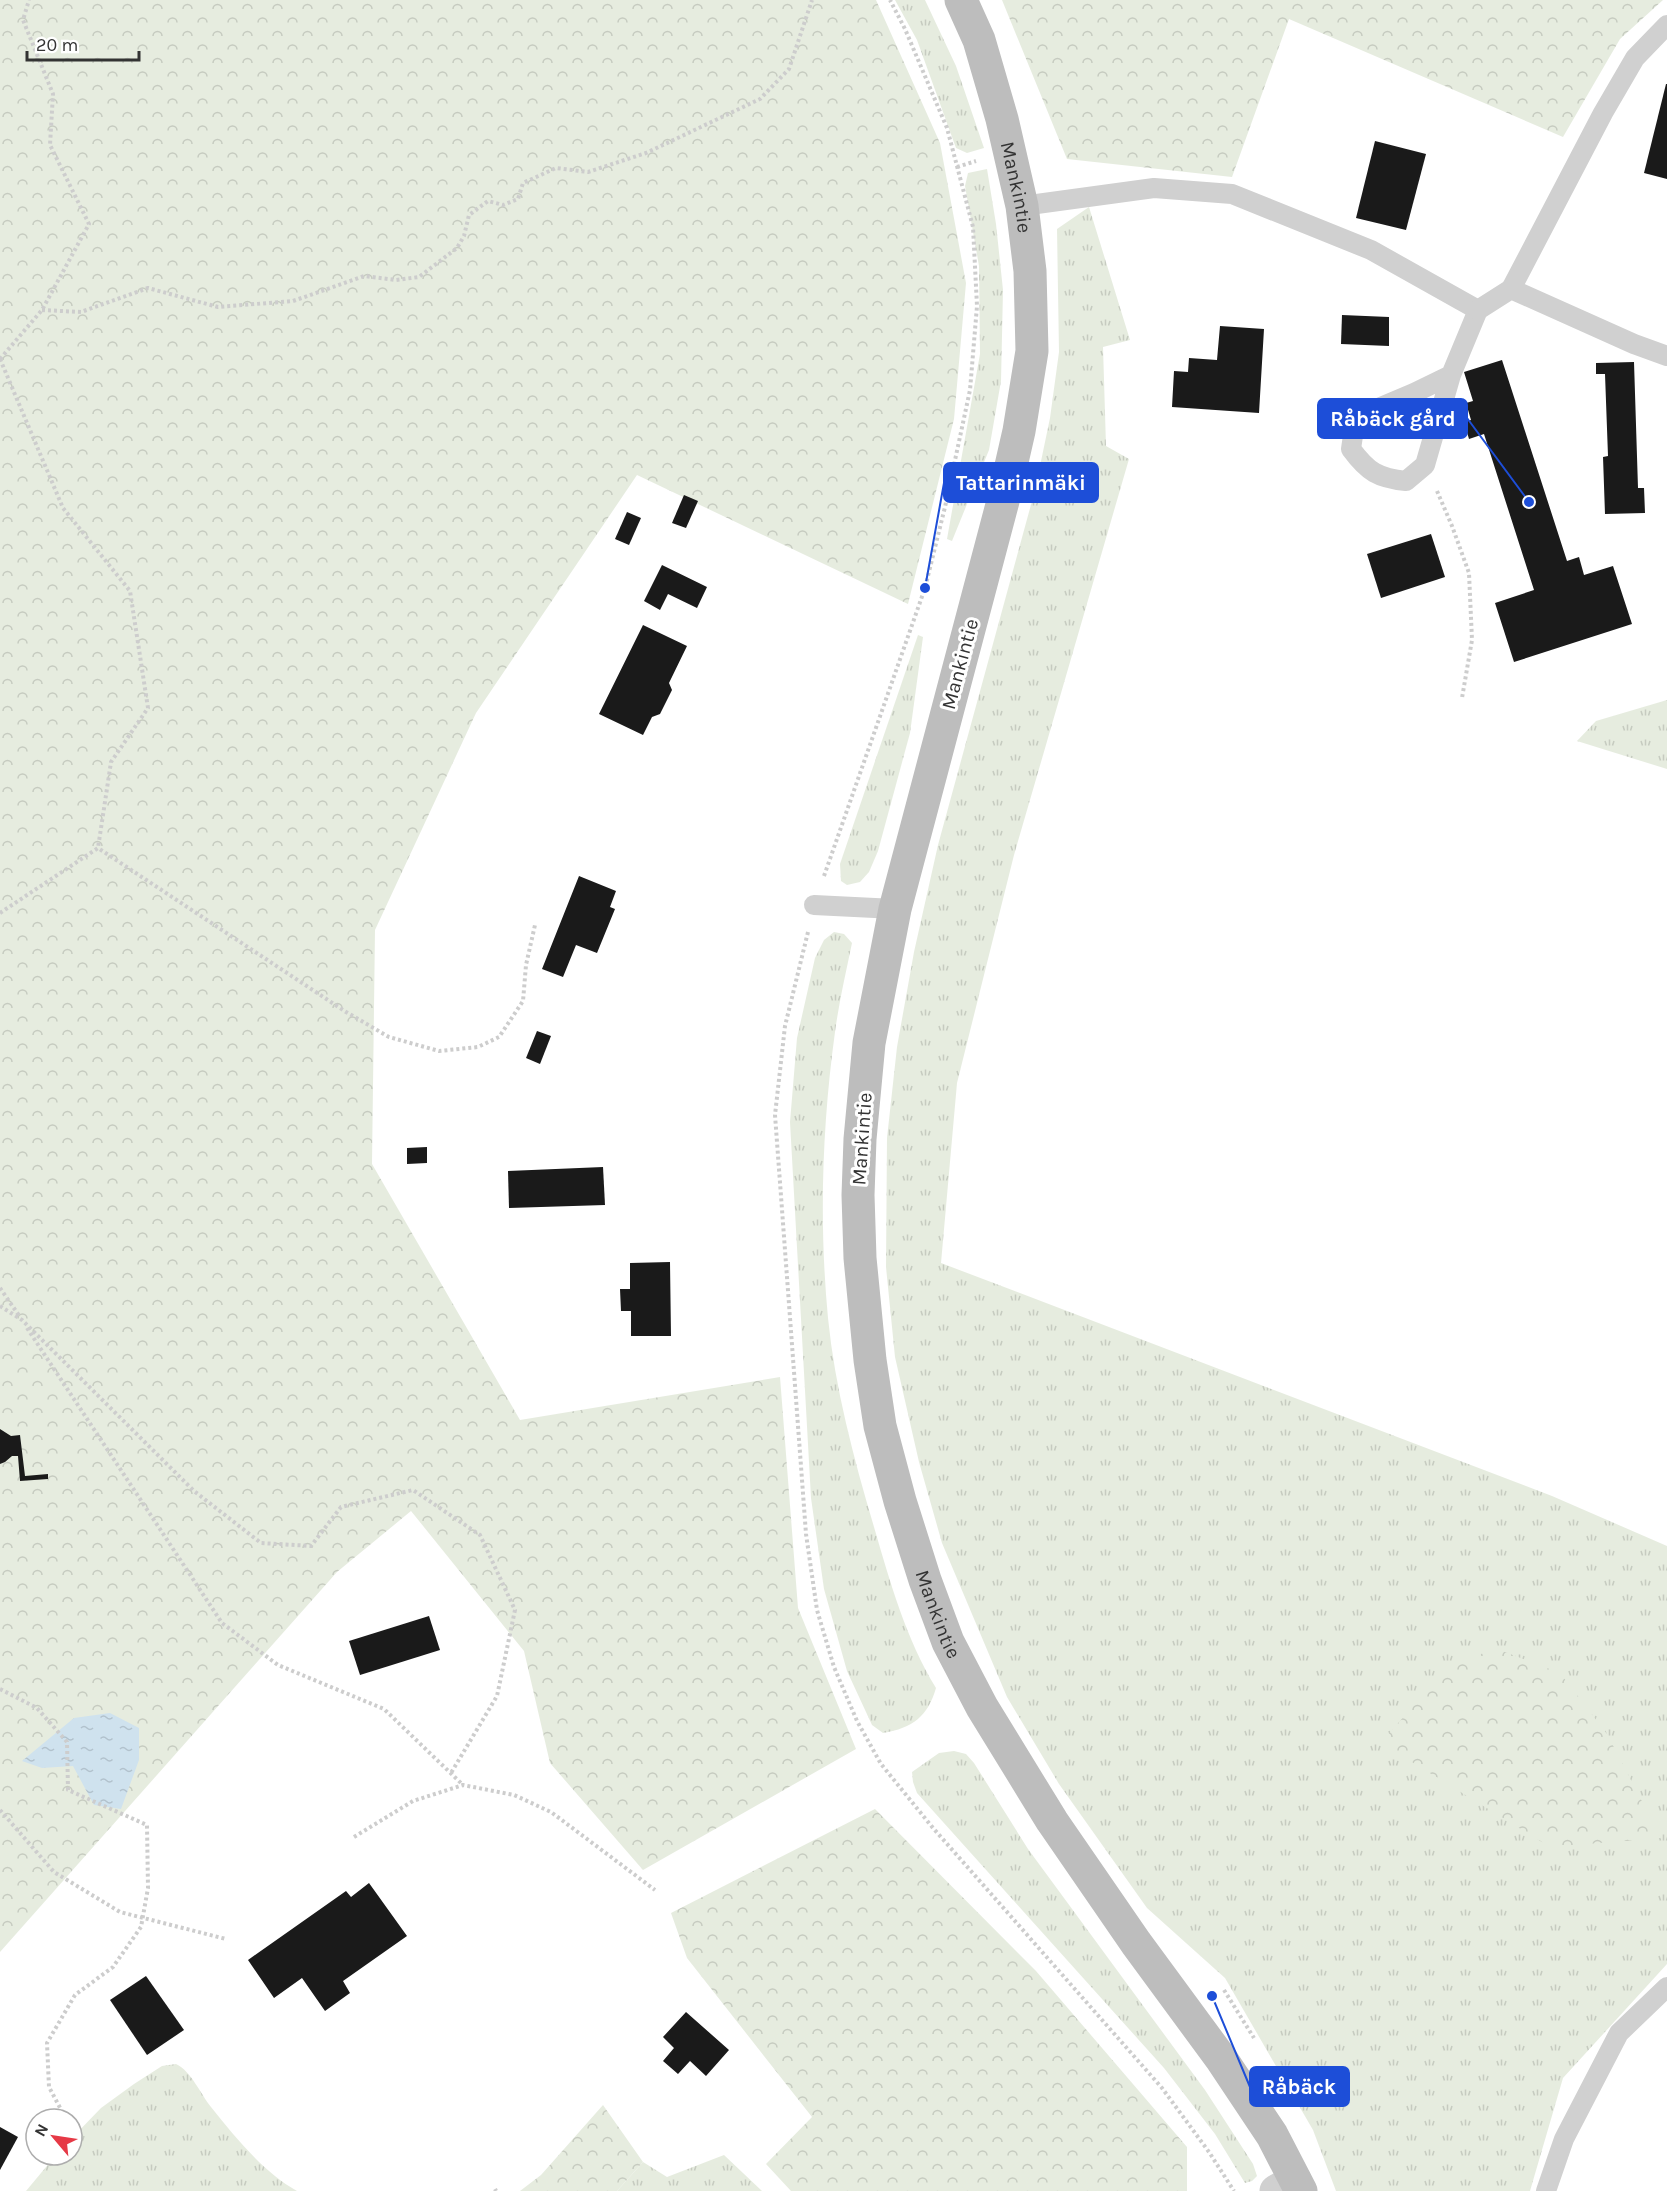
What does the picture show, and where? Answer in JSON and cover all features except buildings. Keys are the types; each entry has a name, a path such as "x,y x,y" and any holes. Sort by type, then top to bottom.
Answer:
{"street":[{"name":"Mankintie","path":"961,0 979,40 1002,119 1022,206 1030,271 1032,351 1019,431 1003,501 895,909 869,1043 860,1139 858,1196 860,1258 870,1360 880,1425 900,1501 921,1569 948,1642 993,1726 1058,1831 1136,1943 1228,2068 1272,2135 1291,2187"}],"lane":[{"path":"1451,375 1369,412 1354,429 1351,449 1363,466 1388,479 1406,480 1425,465 1451,375 1478,310 1511,289 1603,113 1635,58 1667,25"},
{"path":"1022,206 1154,188 1232,194 1371,250 1478,310"},
{"path":"1511,289 1634,344 1667,356"},
{"path":"814,905 895,909"},
{"path":"1546,2191 1564,2139 1619,2033 1667,1987"}],"path":[{"path":"0,913 98,848 111,762 148,708 130,591 63,508 0,360 42,310 89,224 50,145 53,94 23,20 29,0"},
{"path":"42,310 81,312 148,288 218,307 294,301 364,276 396,280 419,278 457,248 464,236 469,214 488,201 503,205 518,199 523,183 556,168 588,172 646,153 760,99 789,69 812,0"},
{"path":"891,0 947,128 973,227 978,306 970,390 925,588 814,905 785,1026 775,1115 806,1534 817,1610 834,1667 857,1721 881,1764 933,1828 1162,2088 1209,2152 1233,2191"},
{"path":"1425,465 1452,526 1469,573 1472,640 1462,698"},
{"path":"98,848 346,1012 389,1037 439,1051 477,1047 500,1037 523,1001 526,965 535,925"},
{"path":"0,1288 222,1623 278,1665 384,1709 463,1785"},
{"path":"0,1306 22,1320 194,1491 261,1543 311,1546 341,1507 413,1490 480,1535 515,1610 497,1695 451,1773"},
{"path":"0,1689 37,1708 67,1742 68,1790 147,1825 148,1888 141,1927 113,1967 75,1995 47,2043 49,2087 60,2107"},
{"path":"354,1837 413,1801 463,1785 514,1795 551,1812 655,1890"},
{"path":"0,1810 54,1872 120,1912 226,1939"}],"green space":[{"path":"0,0 876,0 940,143 966,283 954,419 908,604 637,475 476,713 375,930 372,1164 520,1420 780,1377 798,1608 856,1749 643,1870 550,1763 524,1651 411,1511 337,1572 0,1952"},
{"path":"895,0 925,0 956,66 984,148 967,153 956,148 917,40"},
{"path":"1002,0 1663,0 1620,39 1563,137 1289,19 1232,177 1067,159"},
{"path":"987,169 1003,290 1001,381 989,450 952,541 947,539 980,354 979,266 965,186 968,173"},
{"path":"1089,207 1130,340 1103,347 1106,446 1129,459 1014,855 957,1083 941,1263 1552,1496 1667,1546 1667,1964 1563,2078 1530,2191 1336,2191 1313,2130 1225,1978 1147,1908 1059,1784 1007,1697 942,1543 919,1462 895,1357 886,1267 887,1138 897,1047 914,952 938,845 1035,490 1050,418 1059,352 1057,229"},
{"path":"918,635 923,637 910,733 878,851 869,872 860,882 847,885 841,881 840,864"},
{"path":"1667,700 1667,769 1577,741 1596,721"},
{"path":"834,932 844,934 852,943 835,1032 827,1103 823,1175 823,1247 831,1345 840,1397 853,1450 886,1568 907,1630 936,1688 929,1706 918,1719 903,1728 883,1733 872,1725 847,1671 824,1589 811,1498 790,1122 797,1038 815,958 824,940"},
{"path":"1497,1649 1560,1673 1607,1734 1661,1838 1550,1847 1381,1743 1449,1664"},
{"path":"954,1751 966,1754 974,1763 1028,1849 1205,2090 1253,2164 1257,2176 1252,2181 1245,2183 1215,2134 1164,2068 917,1793 912,1772 939,1753"},
{"path":"875,1809 1036,1971 1187,2147 1187,2191 791,2191 766,2164 812,2117 687,1958 671,1913"},
{"path":"176,2064 181,2067 250,2153 273,2174 297,2191 26,2191 46,2167 84,2167 84,2126 101,2108 162,2066"},
{"path":"603,2105 643,2162 617,2191 520,2191 541,2175"},
{"path":"724,2155 762,2191 617,2191 643,2162 667,2177"}],"water":[{"path":"110,1713 139,1728 139,1760 121,1809 94,1805 73,1766 42,1768 22,1761 74,1718"}],"place":[{"name":"Råbäck gård","path":"1529,502"},
{"name":"Tattarinmäki","path":"925,588"},
{"name":"Råbäck","path":"1212,1996"}]}
